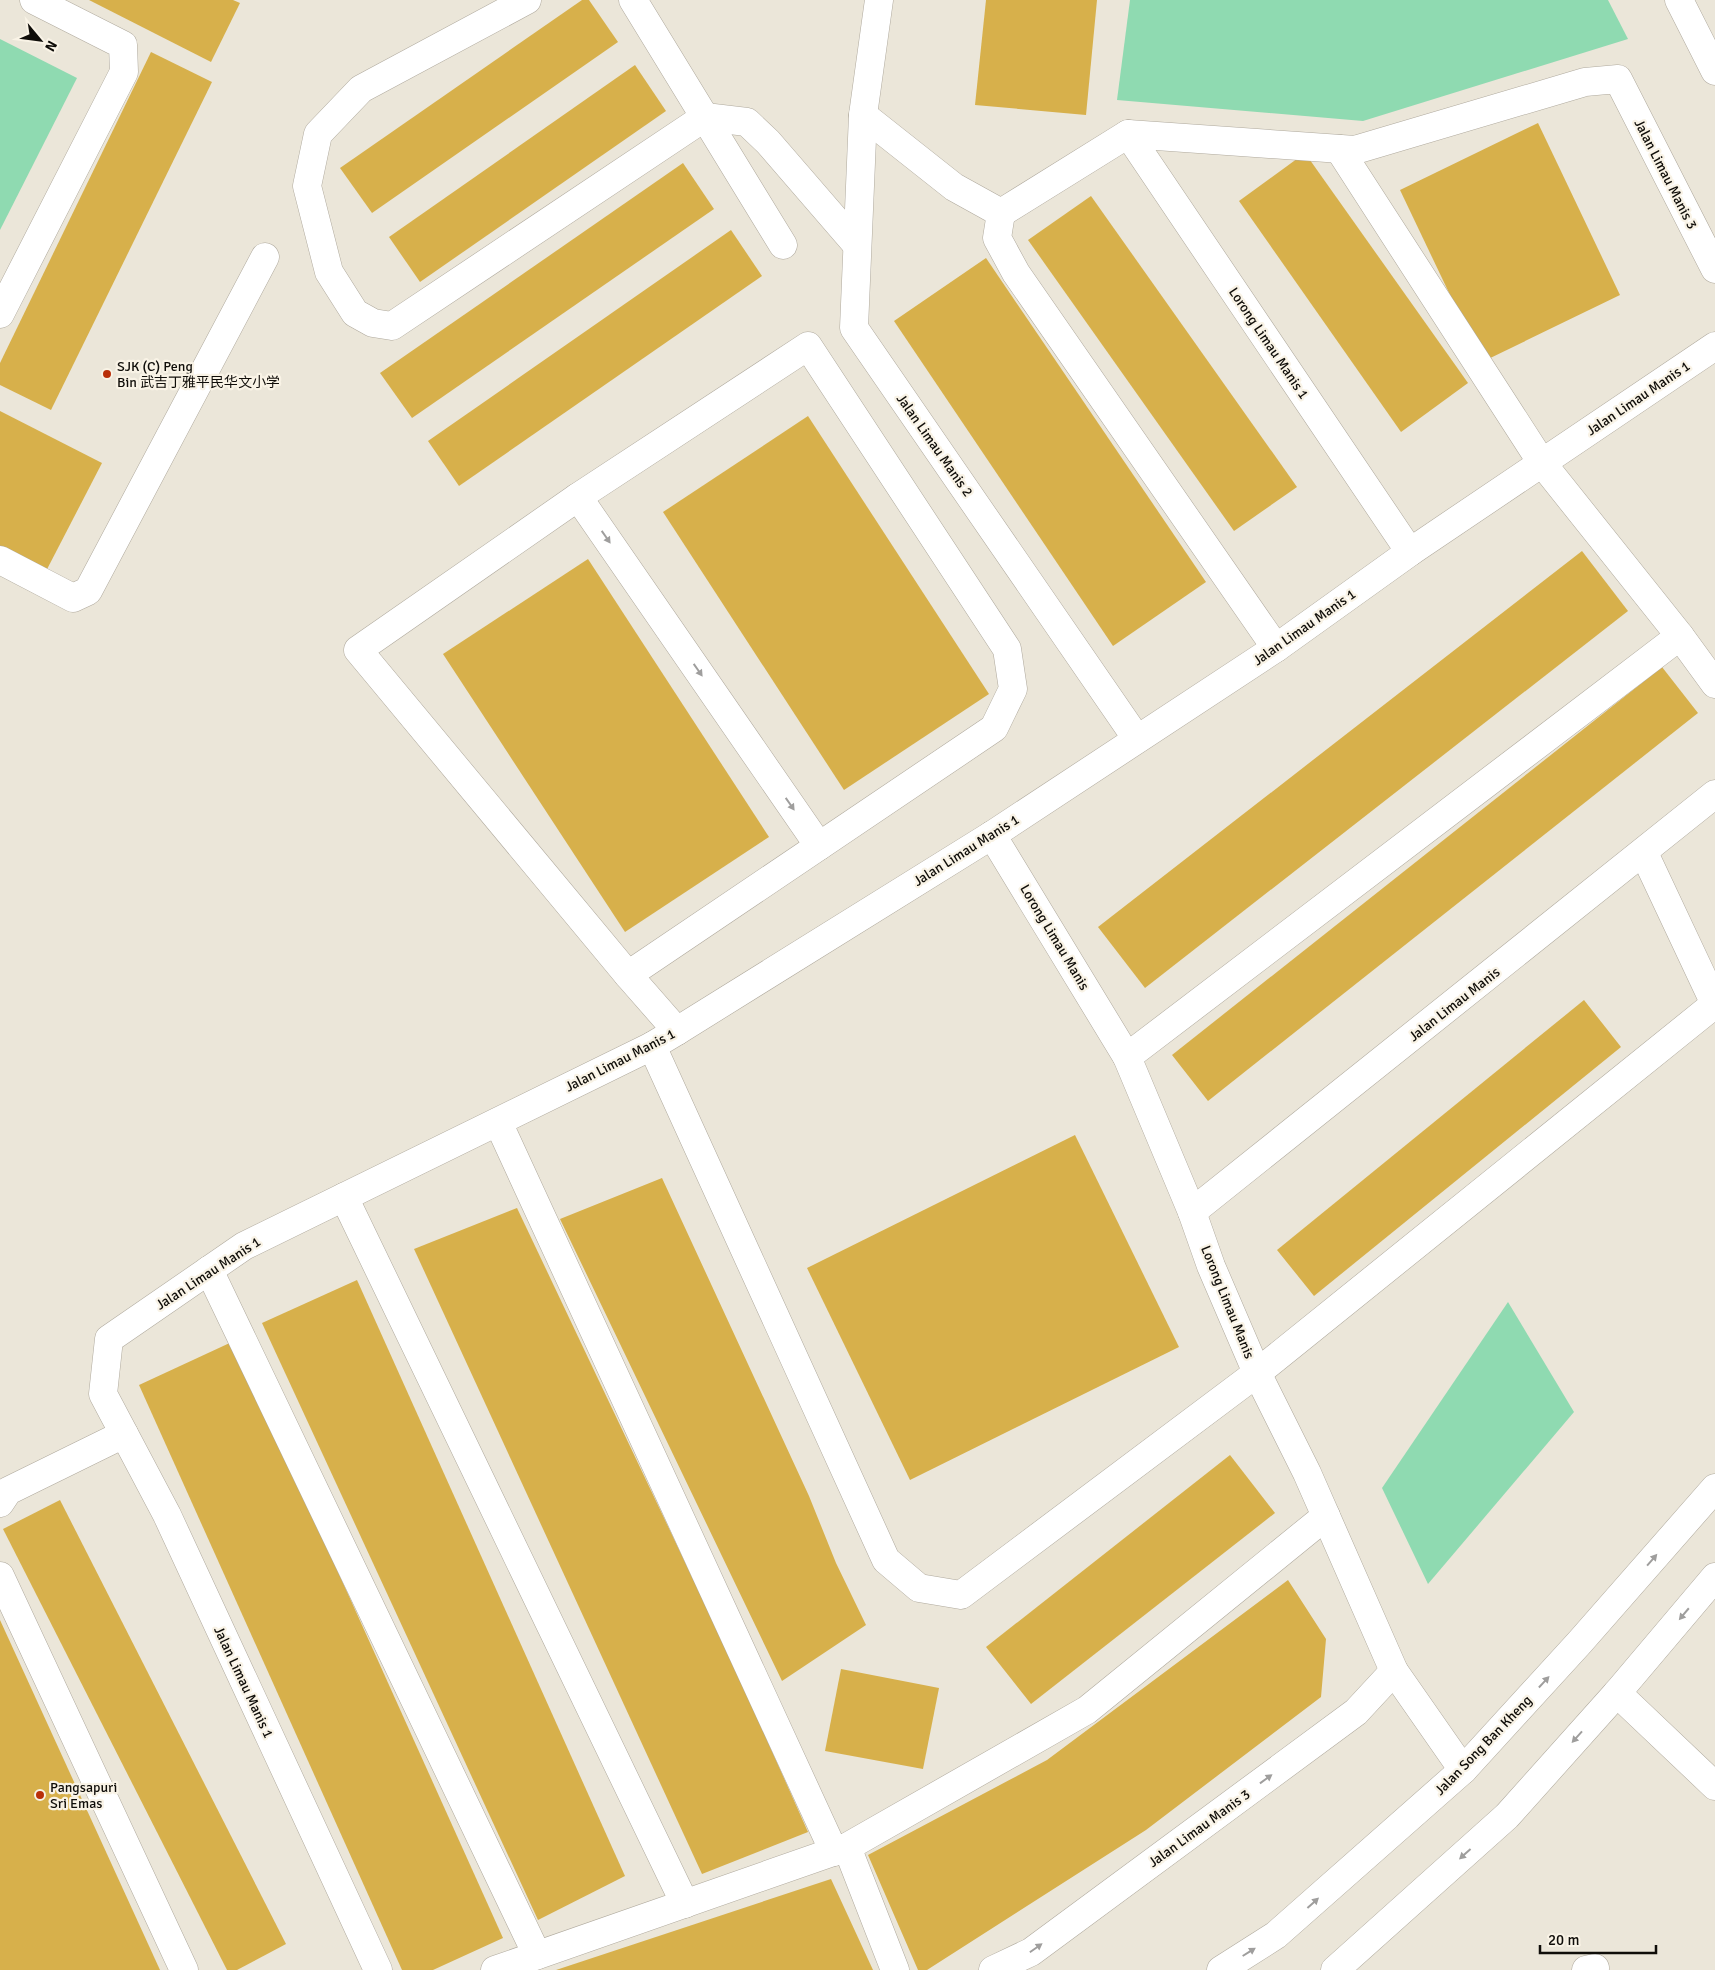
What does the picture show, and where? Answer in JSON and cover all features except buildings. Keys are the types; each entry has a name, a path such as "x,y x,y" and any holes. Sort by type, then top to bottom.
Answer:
{"street":[{"path":"0,314 124,72 123,45 34,0"},
{"path":"526,0 361,89 318,134 307,186 329,272 355,312 373,323 392,326 705,117 747,122 768,142 858,245"},
{"path":"633,0 783,245"},
{"name":"Jalan Limau Manis 2","path":"879,0 862,115 854,328 1137,739"},
{"path":"1679,0 1715,71"},
{"name":"Jalan Limau Manis 3","path":"1339,149 1355,150 1585,82 1618,79 1715,269"},
{"path":"862,115 954,186 1001,213"},
{"path":"1276,648 1016,273 997,238 1001,213 1128,134 1339,149 1542,463 1680,636 1715,684"},
{"name":"Lorong Limau Manis 1","path":"1128,134 1410,552"},
{"path":"0,560 73,598 88,591 265,257"},
{"path":"628,975 994,728 1013,689 1007,650 808,346 578,497 358,650 628,975 677,1031"},
{"name":"Jalan Limau Manis 1","path":"378,1970 167,1515 103,1394 109,1339 244,1246 652,1046 677,1031 992,835 1276,648 1410,552 1715,346"},
{"path":"578,497 819,846"},
{"path":"1127,1057 1680,636"},
{"name":"Jalan Limau Manis","path":"1192,1212 1644,853 1715,794"},
{"name":"Lorong Limau Manis","path":"992,835 1127,1057 1192,1212 1211,1266 1257,1373 1326,1516 1394,1671 1462,1770"},
{"path":"652,1046 886,1560 919,1588 961,1595 1257,1373 1715,1004 1644,853"},
{"path":"498,1122 895,1970"},
{"path":"344,1197 685,1904"},
{"path":"209,1270 537,1955"},
{"path":"0,1503 8,1491 124,1434"},
{"name":"Jalan Song Ban Kheng","path":"1221,1970 1276,1935 1462,1770 1586,1635 1715,1488"},
{"path":"494,1970 840,1850 1087,1710 1326,1516"},
{"path":"0,1576 184,1970"},
{"path":"1335,1970 1507,1816 1617,1693 1715,1577"},
{"name":"Jalan Limau Manis 3","path":"993,1970 1031,1952 1356,1712 1394,1671"},
{"path":"1617,1693 1715,1786"}],"green space":[{"path":"1130,0 1608,0 1628,39 1363,121 1117,100"},
{"path":"0,39 77,78 0,230"},
{"path":"1508,1302 1574,1412 1428,1584 1382,1488"}],"place":[{"name":"SJK (C) Peng Bin 武吉丁雅平民华文小学","path":"107,374"},
{"name":"Pangsapuri Sri Emas","path":"40,1795"}]}
